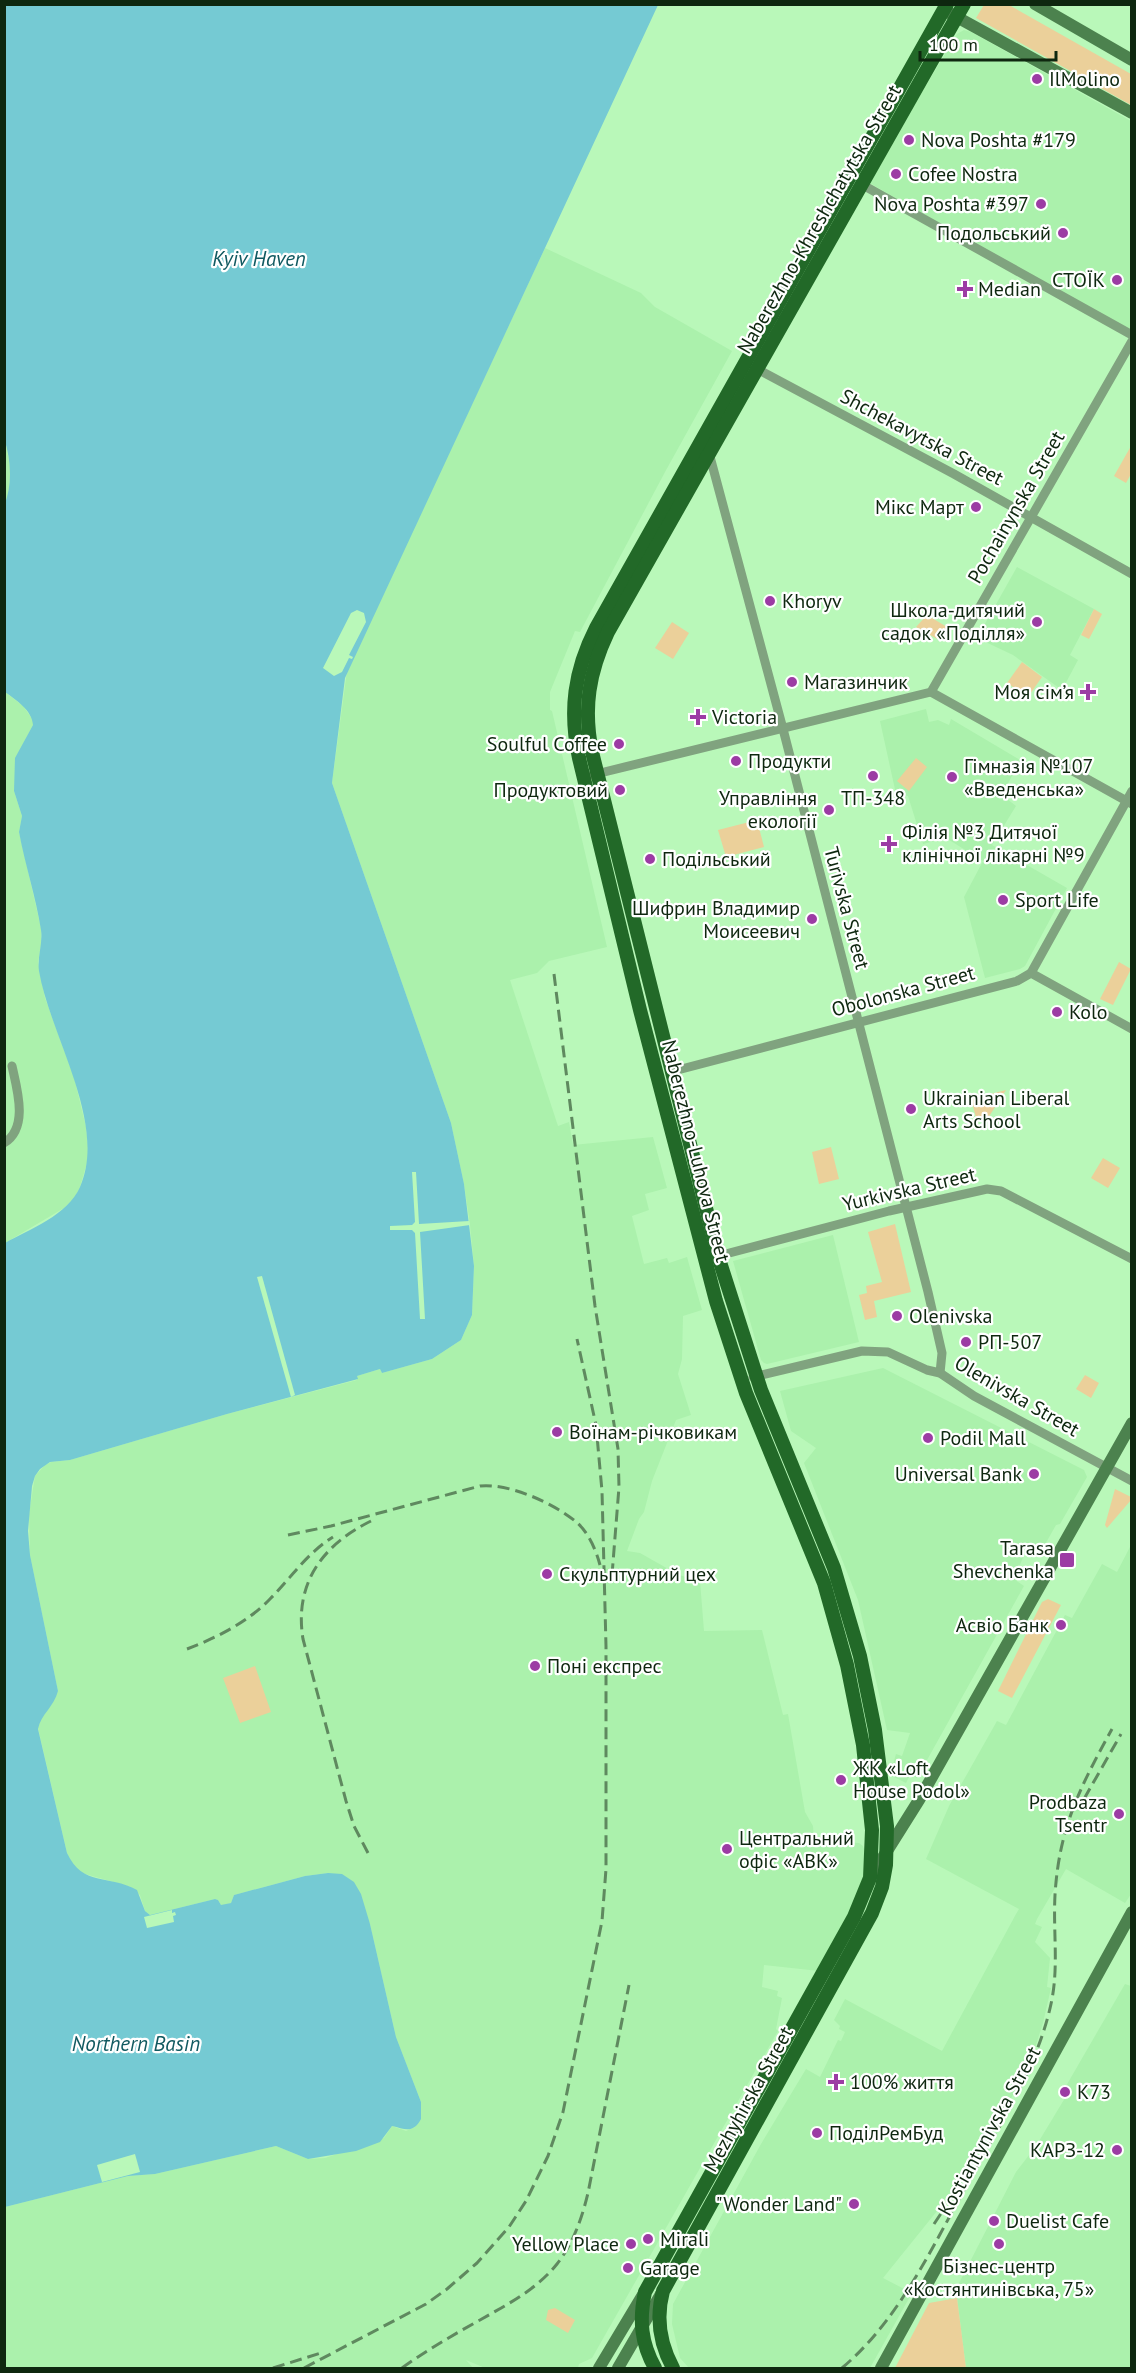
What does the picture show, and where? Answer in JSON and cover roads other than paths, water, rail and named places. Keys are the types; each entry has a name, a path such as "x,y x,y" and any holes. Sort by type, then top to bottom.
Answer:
{"main road":[{"name":"Naberezhno-Khreshchatytska Street","path":"704,449 757,369 964,4"},
{"path":"1035,4 1131,60"},
{"name":"Naberezhno-Khreshchatytska Street","path":"704,449 946,7"},
{"path":"946,7 957,17 1131,113"},
{"name":"Naberezhno-Luhova Street","path":"704,449 608,632 594,665 587,697 590,775 692,1217 716,1301 741,1379 814,1558 839,1630 859,1723 869,1792 872,1849 870,1878"},
{"name":"Naberezhno-Luhova Street","path":"590,775 718,1256 756,1376 834,1568 852,1625 876,1737 884,1793 887,1850"},
{"name":"Mezhyhirska Street","path":"654,2368 638,2347 641,2331 640,2317 645,2292 837,1949 854,1917 870,1878 919,1800 1131,1423"},
{"name":"Mezhyhirska Street","path":"672,2368 664,2351 659,2318 663,2291 863,1931 882,1887 887,1850"},
{"name":"Kostiantynivska Street","path":"881,2368 1131,1912"},
{"path":"641,2331 663,2291"},
{"path":"599,2368 645,2292"},
{"path":"608,2355 615,2350 638,2347 660,2357 672,2368"},
{"path":"618,2368 638,2347"}],"street":[{"path":"861,184 926,223 1131,335"},
{"name":"Pochainynska Street","path":"931,692 1131,341"},
{"name":"Shchekavytska Street","path":"757,369 1131,574"},
{"name":"Turivska Street","path":"704,449 783,729 859,1021 942,1353 940,1372"},
{"path":"590,775 931,692 1129,803"},
{"path":"1131,791 1129,803 1031,973 1131,1029"},
{"name":"Obolonska Street","path":"670,1072 1017,981 1031,973"},
{"path":"4,1143 10,1140 19,1120 19,1095 12,1066"},
{"name":"Yurkivska Street","path":"718,1256 987,1188 1001,1191 1131,1259"},
{"name":"Olenivska Street","path":"741,1379 871,1351 888,1352 927,1370 940,1372 974,1396 1131,1481"}],"water":[{"name":"Kyiv Haven","path":"5,5 658,5 345,678 332,783 451,1123 464,1184 474,1266 472,1315 461,1340 432,1359 382,1373 380,1369 357,1376 358,1379 70,1460 50,1462 40,1469 32,1486 28,1531 30,1555 58,1691 38,1729 67,1853 73,1864 89,1875 137,1890 145,1911 150,1915 215,1899 221,1905 231,1903 234,1895 305,1876 342,1874 354,1882 361,1894 370,1924 396,2037 421,2102 421,2119 412,2129 392,2126 380,2142 356,2151 308,2159 276,2146 155,2174 128,2176 5,2207 5,1243 58,1213 74,1197 80,1187 87,1162 87,1135 74,1079 45,996 39,971 41,930 19,832 22,816 14,791 15,758 33,725 27,710 5,692 4,506 9,489 10,472 4,438"}],"railway":[{"path":"554,974 595,1306 618,1449 619,1487 612,1575"},
{"path":"304,2368 426,2304 477,2263 509,2227 526,2201 548,2156 563,2112 602,1921 606,1869 606,1646 602,1491 596,1425 577,1339"},
{"path":"288,1535 331,1526 480,1486 492,1486 517,1491 543,1501 566,1514 588,1535 600,1565"},
{"path":"368,1853 354,1826 346,1801 303,1639 301,1619 303,1601 315,1568 338,1542 371,1521"},
{"path":"187,1649 209,1640 252,1615 270,1599 307,1558 333,1537"},
{"path":"842,2368 863,2349 881,2327 913,2281 1005,2117 1037,2051 1045,2028 1053,1990 1055,1895 1061,1849 1066,1828 1081,1789 1112,1729"},
{"path":"1084,1799 1121,1734"},
{"path":"402,2368 531,2289 549,2273 568,2248 580,2221 588,2193 629,1985"},
{"path":"934,2224 946,2206"},
{"path":"273,2368 321,2353"}],"place":[{"name":"IlMolino","path":"1037,79"},
{"name":"Nova Poshta #179","path":"909,140"},
{"name":"Сofee Nostra","path":"896,174"},
{"name":"Nova Poshta #397","path":"1041,204"},
{"name":"Подольський","path":"1063,233"},
{"name":"СТОЇК","path":"1117,280"},
{"name":"Median","path":"965,289"},
{"name":"Мікс Март","path":"976,507"},
{"name":"Khoryv","path":"770,601"},
{"name":"Школа-дитячий садок «Поділля»","path":"1037,622"},
{"name":"Магазинчик","path":"792,682"},
{"name":"Моя сім’я","path":"1088,692"},
{"name":"Victoria","path":"698,717"},
{"name":"Soulful Coffee","path":"619,744"},
{"name":"Продукти","path":"736,761"},
{"name":"ТП-348","path":"873,776"},
{"name":"Гімназія №107 «Введенська»","path":"952,777"},
{"name":"Продуктовий","path":"620,790"},
{"name":"Управління екології","path":"829,810"},
{"name":"Філія №3 Дитячої клінічної лікарні №9","path":"889,844"},
{"name":"Подільський","path":"650,859"},
{"name":"Sport Life","path":"1003,900"},
{"name":"Шифрин Владимир Моисеевич","path":"812,919"},
{"name":"Kolo","path":"1057,1012"},
{"name":"Ukrainian Liberal Arts School","path":"911,1109"},
{"name":"Olenivska","path":"897,1316"},
{"name":"РП-507","path":"966,1342"},
{"name":"Воїнам-річковикам","path":"557,1432"},
{"name":"Podil Mall","path":"928,1438"},
{"name":"Universal Bank","path":"1034,1474"},
{"name":"Tarasa Shevchenka","path":"1067,1560"},
{"name":"Скульптурний цех","path":"547,1574"},
{"name":"Асвіо Банк","path":"1061,1625"},
{"name":"Поні експрес","path":"535,1666"},
{"name":"ЖК «Loft House Podol»","path":"841,1780"},
{"name":"Prodbaza Tsentr","path":"1119,1814"},
{"name":"Центральний офіс «АВК»","path":"727,1849"},
{"name":"100% життя","path":"836,2082"},
{"name":"К73","path":"1065,2092"},
{"name":"ПоділРемБуд","path":"817,2133"},
{"name":"КАРЗ-12","path":"1117,2150"},
{"name":"\"Wonder Land\"","path":"854,2204"},
{"name":"Duelist Cafe","path":"994,2221"},
{"name":"Mirali","path":"648,2239"},
{"name":"Yellow Place","path":"631,2244"},
{"name":"Бізнес-центр «Костянтинівська, 75»","path":"999,2244"},
{"name":"Garage","path":"628,2268"}],"water label":[{"name":"Northern Basin","path":"136,2044"}]}
